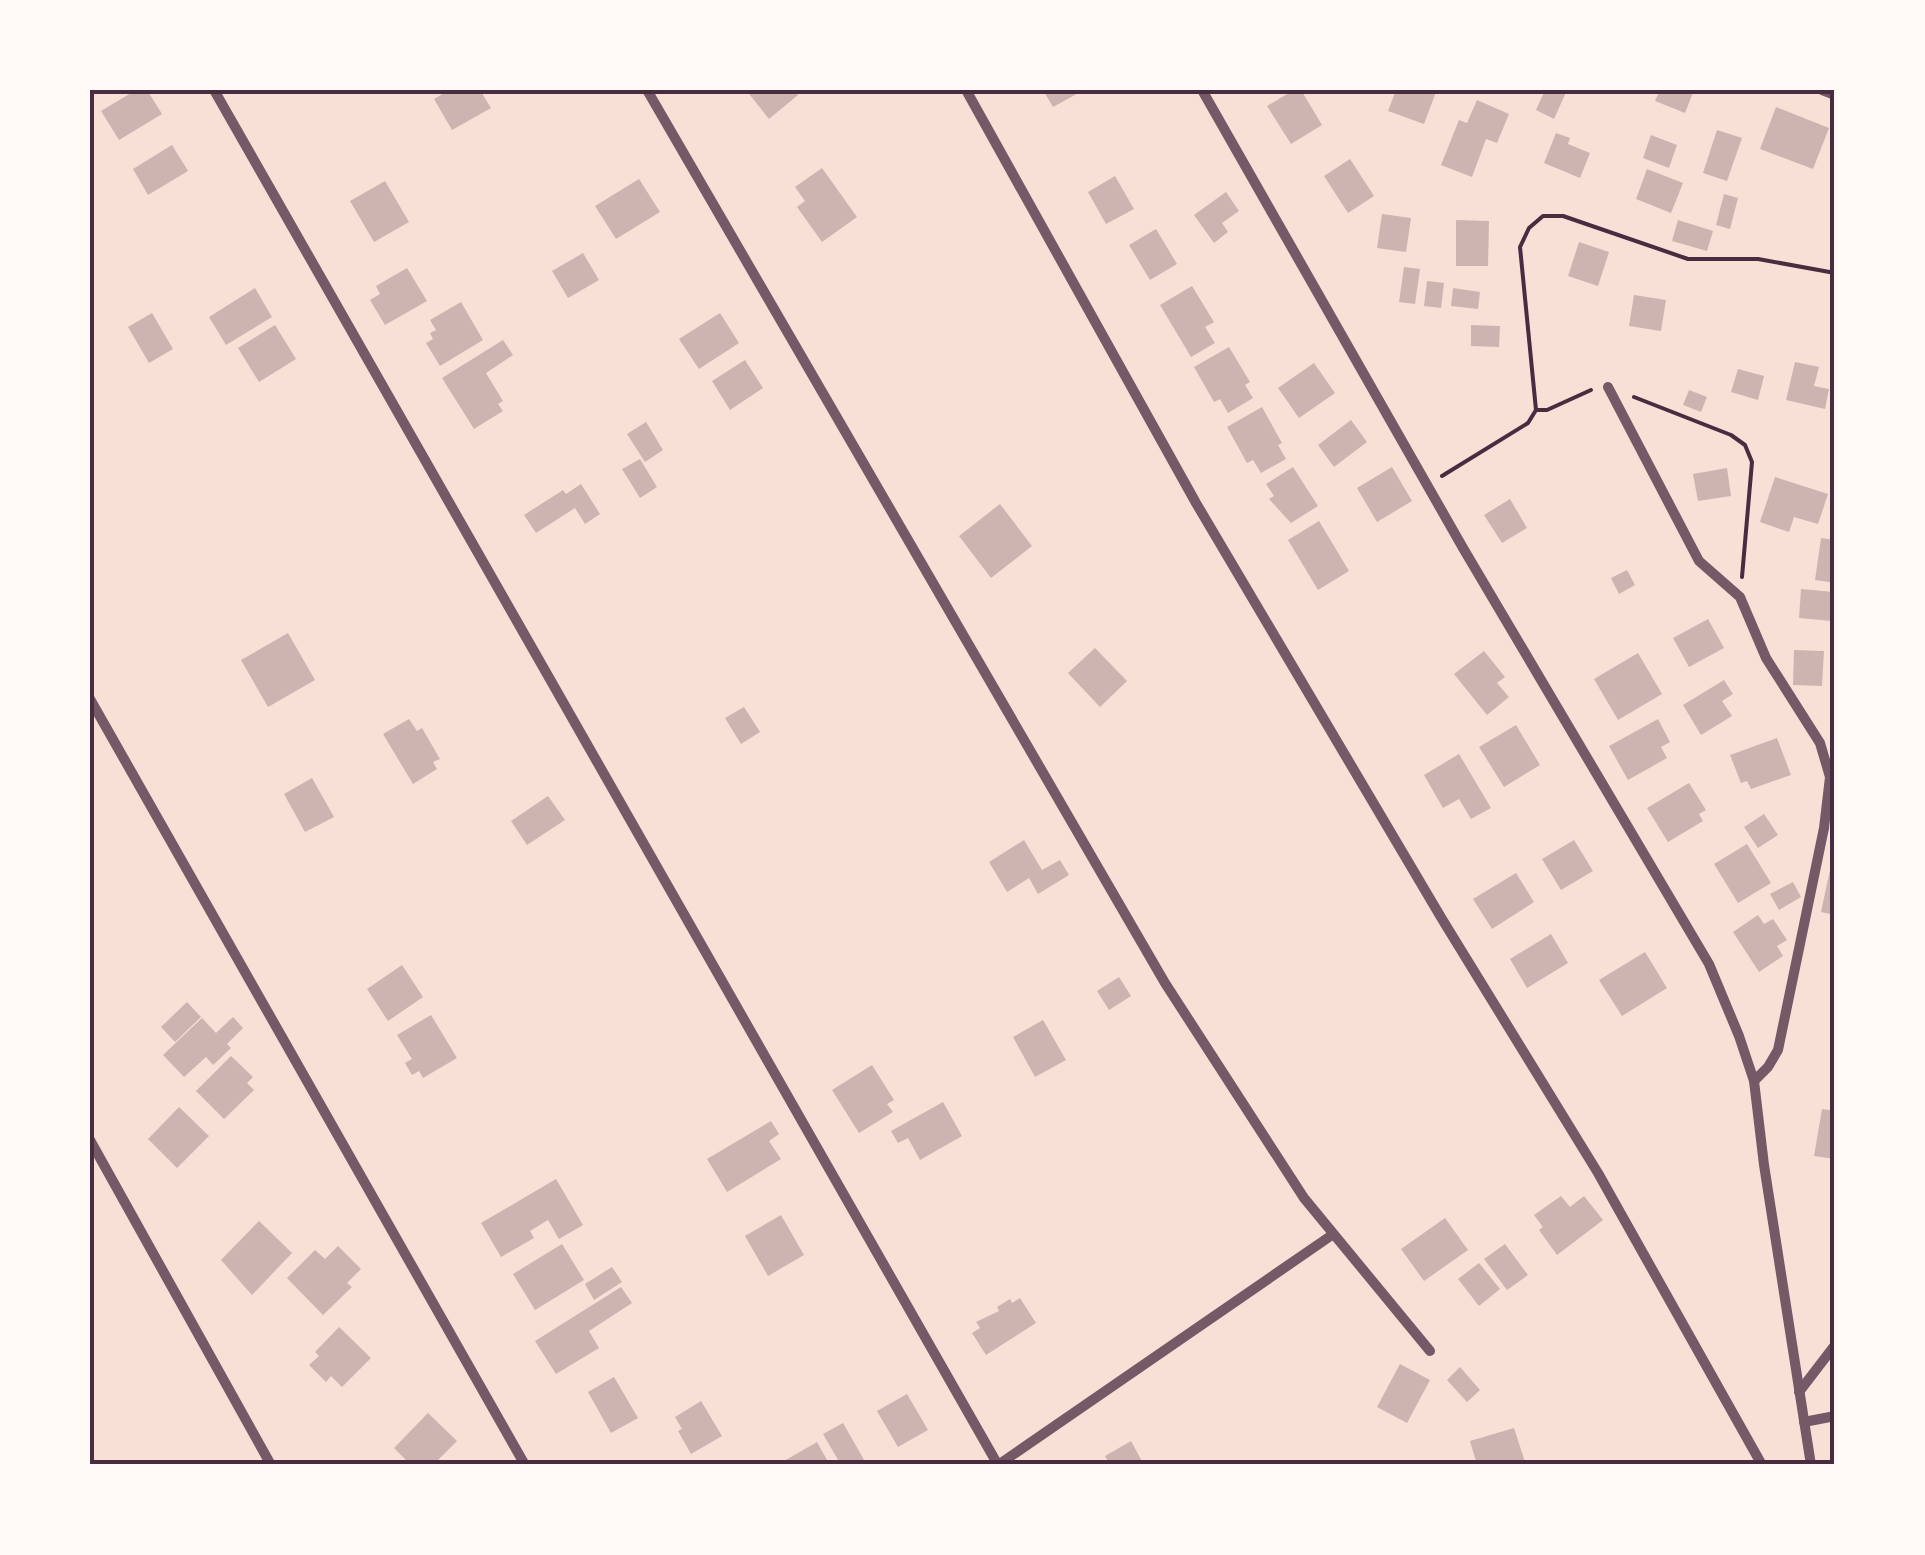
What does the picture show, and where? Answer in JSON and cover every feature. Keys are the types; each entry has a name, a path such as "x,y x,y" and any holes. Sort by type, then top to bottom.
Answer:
{"street":[{"path":"214,90 998,1465 1332,1235"},
{"path":"647,90 952,621 1166,983 1277,1160 1332,1235 1430,1351"},
{"path":"966,90 1196,503 1442,919 1598,1173 1762,1465"},
{"path":"1202,90 1708,964 1754,1081 1812,1465"},
{"path":"1822,90 1835,95"},
{"path":"1608,387 1699,561 1740,596 1766,658 1820,743 1830,777 1824,828 1778,1050 1754,1081"},
{"path":"90,699 525,1465"},
{"path":"90,1140 271,1465"},
{"path":"1799,1392 1835,1346"},
{"path":"1804,1422 1835,1416"}],"path":[{"path":"1427,484 1528,424 1536,410 1520,247 1529,228 1543,216 1564,216 1688,259 1758,259 1835,273"},
{"path":"1536,410 1547,410 1596,388 1608,387 1731,435 1746,445 1752,462 1740,596"}],"building":[{"path":"136,90 147,90 162,114 119,140 101,111"},
{"path":"449,90 480,90 491,108 452,130 434,99"},
{"path":"746,90 794,90 798,95 769,119"},
{"path":"1043,90 1084,90 1053,107"},
{"path":"1301,90 1322,125 1291,144 1267,106"},
{"path":"1396,90 1436,92 1424,124 1388,111"},
{"path":"1545,90 1567,90 1554,119 1536,110"},
{"path":"1660,90 1694,90 1685,113 1655,101"},
{"path":"1477,100 1509,114 1497,143 1486,139 1472,177 1441,165 1459,120 1467,123"},
{"path":"1776,107 1829,128 1813,169 1760,149"},
{"path":"1717,130 1742,138 1727,181 1703,173"},
{"path":"1556,133 1570,138 1568,144 1590,153 1580,178 1544,163"},
{"path":"1651,135 1677,145 1669,168 1643,158"},
{"path":"172,145 188,171 148,195 133,169"},
{"path":"1350,159 1374,196 1348,213 1324,176"},
{"path":"822,168 857,217 822,242 797,207 805,201 795,187"},
{"path":"1647,169 1683,183 1671,213 1636,199"},
{"path":"1115,176 1134,209 1106,224 1088,192"},
{"path":"639,179 660,212 616,239 595,206"},
{"path":"385,181 409,222 374,242 350,201"},
{"path":"1226,192 1239,211 1222,223 1228,232 1214,243 1194,215"},
{"path":"1724,194 1738,198 1730,229 1716,225"},
{"path":"1382,214 1411,218 1406,252 1377,248"},
{"path":"1456,220 1489,221 1488,266 1456,266"},
{"path":"1678,220 1713,231 1707,251 1672,241"},
{"path":"1156,229 1177,264 1150,280 1129,245"},
{"path":"1579,242 1609,252 1598,286 1568,276"},
{"path":"583,253 599,280 568,298 552,271"},
{"path":"1404,267 1420,269 1415,304 1399,302"},
{"path":"407,268 427,301 385,325 370,300 380,294 376,286"},
{"path":"1427,281 1444,283 1441,308 1424,306"},
{"path":"1192,286 1214,322 1205,327 1215,343 1191,357 1160,305"},
{"path":"255,288 272,317 226,345 209,317"},
{"path":"1453,288 1480,292 1478,309 1451,306"},
{"path":"1634,295 1666,300 1661,331 1629,326"},
{"path":"461,302 483,340 440,366 426,343 433,339 430,333 436,330 430,320"},
{"path":"152,313 173,349 149,363 128,327"},
{"path":"720,313 739,343 699,369 679,339"},
{"path":"275,325 296,359 259,382 238,348"},
{"path":"1471,325 1500,326 1499,347 1471,346"},
{"path":"503,340 513,355 486,373 503,401 498,404 503,411 474,429 442,378"},
{"path":"1229,347 1250,382 1245,385 1253,398 1228,413 1220,399 1214,402 1194,367"},
{"path":"745,360 763,388 730,410 712,381"},
{"path":"1795,362 1819,367 1814,386 1829,389 1825,409 1786,400"},
{"path":"1314,363 1335,393 1299,418 1278,388"},
{"path":"1738,369 1764,376 1758,400 1731,392"},
{"path":"1689,390 1707,397 1701,412 1683,405"},
{"path":"1262,407 1282,443 1278,445 1286,459 1261,473 1253,460 1247,463 1227,427"},
{"path":"1351,420 1367,442 1334,467 1318,445"},
{"path":"646,422 663,450 645,462 627,434"},
{"path":"640,459 657,487 640,498 622,469"},
{"path":"1293,467 1318,506 1291,523 1269,499 1274,496 1266,484"},
{"path":"1392,467 1412,501 1377,522 1357,488"},
{"path":"1727,468 1731,496 1698,501 1693,474"},
{"path":"1775,477 1828,494 1818,524 1794,517 1789,532 1760,522"},
{"path":"581,484 600,514 585,524 575,508 536,533 524,515 563,490 566,494"},
{"path":"1510,499 1527,528 1502,543 1484,515"},
{"path":"1000,504 1032,546 991,578 959,536"},
{"path":"1319,521 1349,571 1318,590 1288,540"},
{"path":"1821,538 1835,540 1835,583 1815,580"},
{"path":"1627,570 1635,585 1619,594 1611,578"},
{"path":"1801,589 1834,592 1832,621 1799,618"},
{"path":"1708,619 1724,648 1689,667 1673,638"},
{"path":"288,633 315,680 268,707 241,660"},
{"path":"1095,648 1127,681 1100,707 1068,673"},
{"path":"1794,650 1824,651 1822,686 1793,685"},
{"path":"1484,651 1505,677 1497,683 1509,697 1487,715 1454,674"},
{"path":"1638,653 1662,694 1618,720 1594,679"},
{"path":"1724,680 1733,694 1722,701 1732,716 1701,735 1683,705"},
{"path":"744,707 760,732 741,744 725,718"},
{"path":"409,719 417,731 422,728 440,759 433,762 437,769 413,784 383,734"},
{"path":"1658,719 1670,742 1661,747 1667,758 1628,780 1609,746"},
{"path":"1516,725 1540,765 1504,787 1479,747"},
{"path":"1777,738 1791,775 1751,789 1747,781 1741,783 1730,755"},
{"path":"1459,754 1491,808 1471,819 1459,799 1443,808 1424,775"},
{"path":"312,778 334,817 305,832 284,794"},
{"path":"1689,783 1706,810 1699,814 1703,821 1668,842 1647,808"},
{"path":"548,796 565,820 527,845 511,821"},
{"path":"1764,814 1778,835 1758,848 1744,827"},
{"path":"1024,840 1042,870 1060,860 1069,875 1038,894 1029,878 1007,892 989,862"},
{"path":"1574,840 1593,871 1561,890 1542,859"},
{"path":"1747,844 1771,883 1738,903 1714,864"},
{"path":"1830,870 1835,872 1835,915 1821,912"},
{"path":"1516,873 1534,902 1492,929 1473,899"},
{"path":"1793,882 1801,897 1779,910 1770,894"},
{"path":"1758,915 1764,924 1773,919 1787,940 1777,946 1783,956 1759,972 1733,932"},
{"path":"1551,934 1568,963 1527,988 1510,959"},
{"path":"1645,952 1667,988 1622,1016 1599,980"},
{"path":"402,965 423,997 388,1021 367,989"},
{"path":"1119,977 1131,996 1109,1010 1097,991"},
{"path":"187,1002 201,1017 175,1042 161,1027"},
{"path":"431,1015 457,1058 423,1078 419,1071 412,1075 405,1063 412,1059 397,1035"},
{"path":"233,1017 243,1028 227,1044 231,1048 213,1065 206,1057 184,1077 163,1055 202,1018 216,1033"},
{"path":"1043,1020 1066,1060 1035,1077 1013,1037"},
{"path":"231,1056 253,1077 247,1083 254,1090 224,1119 196,1091"},
{"path":"872,1065 894,1100 887,1104 893,1112 859,1133 832,1090"},
{"path":"943,1102 962,1136 920,1160 908,1138 898,1143 891,1131"},
{"path":"179,1107 209,1136 177,1168 148,1139"},
{"path":"1822,1109 1835,1111 1835,1159 1814,1156"},
{"path":"771,1121 779,1134 769,1141 781,1159 727,1192 707,1159"},
{"path":"556,1179 583,1225 559,1239 548,1220 530,1231 534,1238 501,1257 481,1223"},
{"path":"1561,1196 1570,1207 1584,1196 1603,1220 1557,1255 1539,1230 1543,1227 1534,1215"},
{"path":"781,1215 804,1255 768,1276 745,1236"},
{"path":"1445,1218 1468,1250 1424,1281 1401,1249"},
{"path":"259,1221 292,1253 252,1295 221,1260"},
{"path":"562,1244 584,1280 535,1310 513,1274"},
{"path":"1505,1244 1528,1275 1507,1290 1484,1259"},
{"path":"338,1246 361,1269 347,1283 352,1287 323,1315 287,1278 315,1250 325,1259"},
{"path":"1479,1263 1500,1289 1479,1306 1458,1279"},
{"path":"612,1267 622,1282 594,1300 585,1284"},
{"path":"621,1287 632,1303 589,1331 599,1348 556,1374 535,1341"},
{"path":"1020,1298 1036,1323 986,1355 972,1333 980,1328 976,1322 999,1311 997,1307 1010,1299 1012,1303"},
{"path":"339,1327 371,1358 342,1387 331,1376 326,1382 309,1365 319,1356 315,1352"},
{"path":"1400,1364 1430,1380 1407,1423 1377,1407"},
{"path":"1460,1367 1480,1390 1467,1402 1447,1380"},
{"path":"614,1377 638,1418 611,1433 588,1392"},
{"path":"907,1394 928,1430 898,1447 877,1411"},
{"path":"701,1401 722,1436 691,1454 675,1417"},
{"path":"428,1413 457,1441 433,1465 411,1465 394,1448"},
{"path":"843,1423 867,1465 841,1465 823,1434"},
{"path":"1514,1428 1525,1462 1477,1465 1470,1441"},
{"path":"1131,1441 1144,1465 1110,1465 1105,1456"},
{"path":"817,1442 827,1460 819,1465 777,1465"}]}
